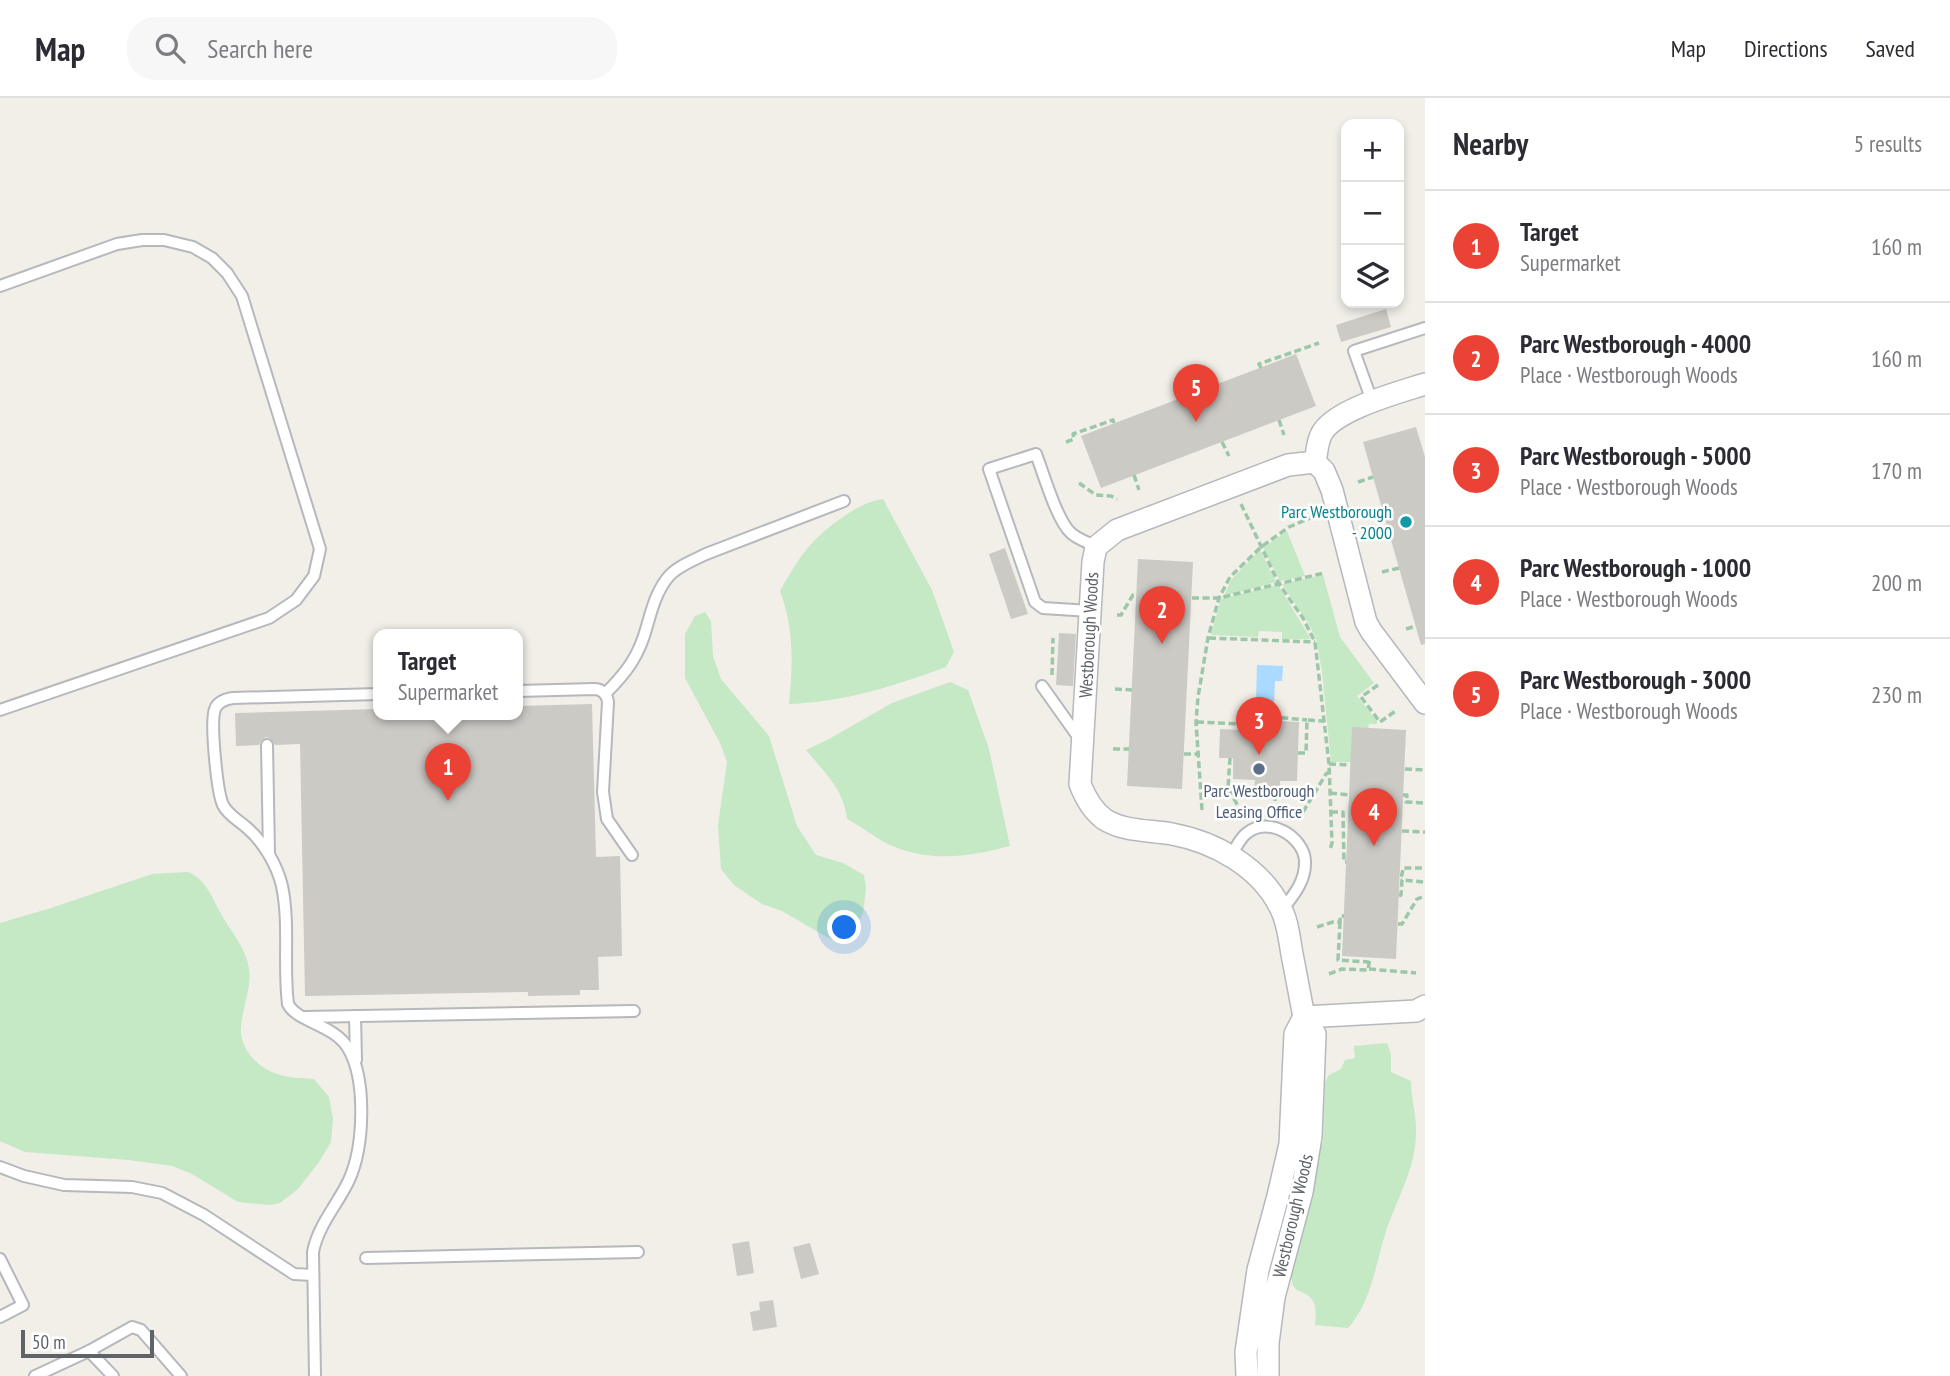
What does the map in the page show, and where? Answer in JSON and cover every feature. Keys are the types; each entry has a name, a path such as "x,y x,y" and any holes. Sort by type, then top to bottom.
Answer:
{"street":[{"path":"1425,384 1371,401 1328,425 1321,435 1315,462 1324,471 1332,489 1366,622 1425,702"},
{"name":"Westborough Woods","path":"1268,1376 1268,1343 1274,1297 1301,1192 1311,1136 1315,1034 1304,1017 1282,910 1265,885 1231,855 1187,838 1124,827 1105,819 1092,807 1080,784 1093,560 1096,547 1117,530 1288,465 1315,462"},
{"path":"1304,1017 1416,1011 1425,1006"},
{"name":"Westborough Woods","path":"1247,1376 1246,1352 1258,1270 1290,1144 1295,1034 1304,1017"}],"lane":[{"path":"0,286 117,244 142,240 164,240 193,247 212,258 227,273 242,296 320,549 314,576 296,600 269,618 0,710"},
{"path":"1371,401 1354,351 1425,328"},
{"path":"1090,611 1043,608 1034,602 989,469 1036,454 1067,529 1074,536 1096,547"},
{"path":"605,694 628,670 651,610 671,575 706,554 844,501"},
{"path":"1042,686 1083,743"},
{"path":"523,691 594,689 605,694 608,702 603,792 607,819 632,855"},
{"path":"356,1069 346,1045 337,1036 300,1017 288,1004 282,885 277,870 259,840 233,817 223,804 215,764 215,712 224,700 233,698 373,694"},
{"path":"267,745 269,856"},
{"path":"1231,855 1248,832 1258,828 1283,831 1293,837 1305,860 1304,872 1301,883 1282,910"},
{"path":"300,1017 634,1011"},
{"path":"315,1376 315,1244 348,1182 357,1158 360,1121 355,1016"},
{"path":"0,1167 24,1176 64,1185 132,1187 162,1193 204,1215 294,1273 313,1275"},
{"path":"366,1258 638,1252"},
{"path":"0,1259 23,1305 0,1317"},
{"path":"35,1376 89,1351 129,1328 136,1328 181,1376"},
{"path":"89,1351 113,1376"}],"path":[{"path":"1261,368 1259,364 1319,343"},
{"path":"1066,442 1074,439 1073,434 1113,420 1114,423"},
{"path":"1279,421 1284,435"},
{"path":"1222,442 1229,456"},
{"path":"1134,475 1139,490"},
{"path":"1358,482 1373,477"},
{"path":"1079,483 1096,495 1116,499"},
{"path":"1237,495 1279,584 1303,618 1315,642 1329,764 1330,850"},
{"path":"1202,810 1196,722 1198,697 1208,638 1219,598 1230,577 1261,547 1289,527 1310,518"},
{"path":"1382,572 1399,568"},
{"path":"1192,598 1219,598 1324,573"},
{"path":"1117,615 1121,615 1133,595 1136,595"},
{"path":"1406,629 1416,626"},
{"path":"1042,686 1052,681 1053,638"},
{"path":"1208,638 1315,642"},
{"path":"1377,685 1361,697 1380,722 1380,729"},
{"path":"1115,689 1132,690"},
{"path":"1380,722 1397,710"},
{"path":"1196,722 1239,725 1239,714 1324,721"},
{"path":"1298,753 1306,753 1307,720"},
{"path":"1113,749 1129,749"},
{"path":"1184,754 1199,754"},
{"path":"1230,758 1228,788 1238,806"},
{"path":"1329,764 1350,765"},
{"path":"1405,769 1425,770"},
{"path":"1303,812 1329,772"},
{"path":"1275,788 1275,801"},
{"path":"1330,793 1349,795"},
{"path":"1404,796 1406,795 1406,802 1425,803"},
{"path":"1331,812 1343,812 1342,838 1346,862"},
{"path":"1402,831 1425,832"},
{"path":"1400,875 1403,868 1424,868"},
{"path":"1399,896 1402,880 1423,882"},
{"path":"1398,924 1402,924 1417,899 1422,897"},
{"path":"1344,916 1340,916 1338,960 1369,960 1369,969"},
{"path":"1317,927 1340,922"},
{"path":"1329,974 1342,969 1416,973"}],"green space":[{"path":"883,499 932,590 954,652 946,667 907,681 830,700 789,704 791,647 788,619 780,591 800,558 822,533 857,508"},
{"path":"1287,531 1305,576 1280,581 1263,548"},
{"path":"1260,550 1276,582 1224,596 1231,580"},
{"path":"1323,575 1340,637 1374,683 1357,696 1377,724 1369,724 1351,762 1331,762 1316,639 1282,584"},
{"path":"1278,585 1311,639 1282,639 1282,632 1259,631 1258,637 1211,635 1221,599"},
{"path":"705,612 711,621 713,656 721,679 769,736 797,826 816,855 843,863 864,875 866,888 863,913 852,934 842,939 832,940 782,911 762,904 734,885 721,869 718,825 727,762 720,743 685,678 685,634 695,616"},
{"path":"950,682 968,690 989,749 1010,846 964,855 918,854 888,844 847,819 837,790 806,750 892,703"},
{"path":"188,872 199,879 207,889 247,961 249,983 241,1027 245,1048 254,1060 272,1072 287,1077 314,1079 329,1097 333,1119 331,1142 298,1189 280,1203 270,1205 238,1202 192,1174 172,1166 25,1152 0,1141 0,923 152,874"},
{"path":"1387,1043 1391,1054 1391,1072 1411,1081 1416,1129 1413,1159 1387,1228 1368,1294 1356,1318 1348,1328 1315,1325 1314,1303 1309,1296 1294,1287 1290,1269 1320,1143 1323,1143 1325,1082 1329,1075 1341,1069 1345,1060 1355,1058 1354,1046"}],"water":[{"path":"1257,665 1283,666 1282,681 1275,681 1274,704 1256,699"}],"building":[{"path":"1386,309 1391,327 1341,342 1336,325"},
{"path":"1296,354 1316,406 1101,488 1081,436"},
{"name":"Parc Westborough - 2000","path":"1416,427 1425,457 1425,644 1421,645 1363,442"},
{"path":"1005,548 1028,614 1011,619 989,554"},
{"path":"1138,559 1193,562 1182,789 1127,786"},
{"path":"1059,633 1076,634 1073,686 1056,685"},
{"path":"592,704 596,857 620,856 622,956 598,957 599,990 580,990 580,995 528,996 528,992 305,996 300,744 275,745 266,737 259,745 236,746 235,713 373,709 373,720 523,720 523,706"},
{"path":"1241,719 1299,722 1297,781 1280,781 1280,789 1254,787 1255,780 1233,779 1233,758 1219,758 1220,729 1240,730"},
{"path":"1352,727 1406,730 1396,959 1342,956"},
{"path":"749,1241 754,1273 737,1276 732,1244"},
{"path":"810,1243 819,1274 801,1279 793,1247"},
{"path":"773,1300 777,1327 753,1331 750,1312 760,1310 759,1302"}],"place":[{"name":"Parc Westborough - 3000","path":"1196,422"},
{"name":"Parc Westborough - 2000","path":"1406,522"},
{"name":"Parc Westborough - 4000","path":"1162,644"},
{"name":"Parc Westborough - 5000","path":"1259,755"},
{"name":"Parc Westborough Leasing Office","path":"1259,769"},
{"name":"Target","path":"448,801"},
{"name":"Parc Westborough - 1000","path":"1374,846"}]}
